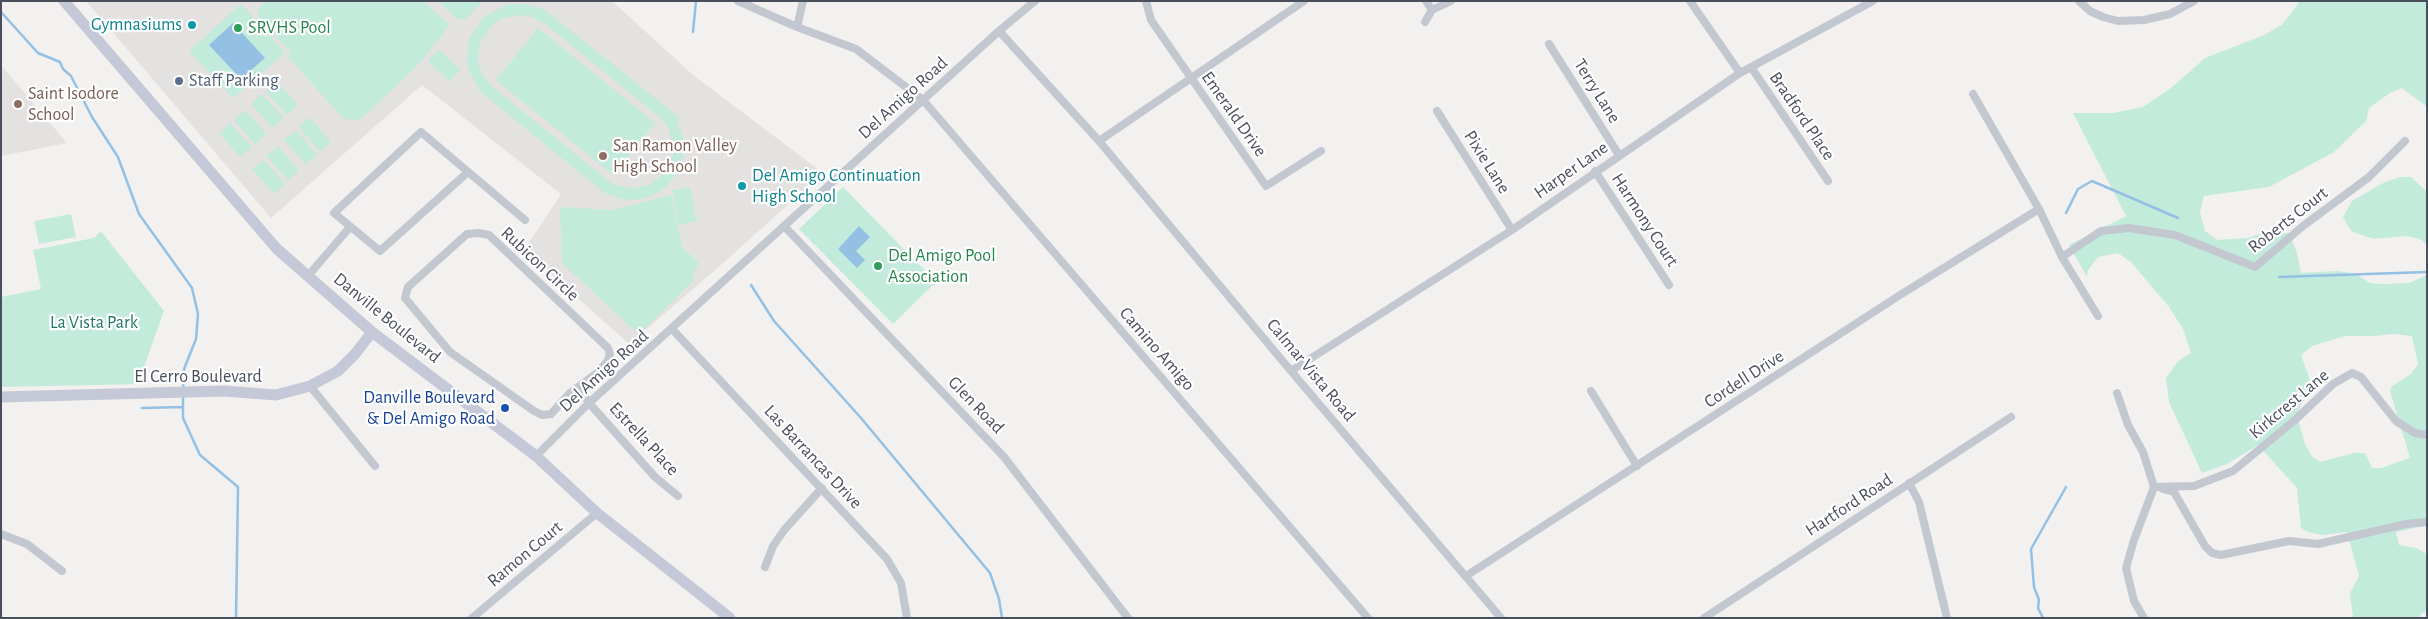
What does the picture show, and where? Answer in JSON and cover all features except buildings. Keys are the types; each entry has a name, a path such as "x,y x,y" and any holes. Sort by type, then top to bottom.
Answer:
{"main road":[{"name":"Danville Boulevard","path":"64,1 254,224 307,277 372,332 536,456 597,514 730,618"},
{"name":"El Cerro Boulevard","path":"1,397 224,392 276,394 310,386 338,371 356,354 372,332"}],"street":[{"name":"Camino Amigo","path":"738,1 797,27 856,49 923,100 1368,618"},
{"path":"797,27 803,1"},
{"name":"Del Amigo Road","path":"536,456 589,403 672,330 999,31 1035,1"},
{"name":"Emerald Drive","path":"1146,1 1151,20 1266,186 1321,151"},
{"path":"999,31 1099,141 1304,1"},
{"path":"1426,1 1432,10"},
{"path":"1425,22 1432,10 1451,1"},
{"name":"Bradford Place","path":"1690,1 1740,73"},
{"name":"Harper Lane","path":"1290,371 1512,230 1595,171 1740,73 1873,1"},
{"path":"2079,1 2090,11 2118,21 2144,20 2170,14 2194,1"},
{"name":"Terry Lane","path":"1549,44 1619,155"},
{"name":"Bradford Place","path":"1751,67 1828,181"},
{"path":"1973,94 2039,209 2062,257 2098,316"},
{"name":"Pixie Lane","path":"1437,111 1512,230"},
{"path":"468,172 380,251 334,213 422,132 524,220"},
{"name":"Calmar Vista Road","path":"1099,141 1290,371 1501,618"},
{"name":"Roberts Court","path":"2062,257 2101,231 2129,228 2175,235 2255,267 2303,226 2369,177 2405,142"},
{"name":"Harmony Court","path":"1595,171 1669,285"},
{"name":"Cordell Drive","path":"1466,576 1900,295 2039,209"},
{"name":"Glen Road","path":"785,226 1004,457 1128,618"},
{"path":"307,277 350,227"},
{"name":"Rubicon Circle","path":"479,233 489,236 608,348 610,354 608,362 579,387 551,414 542,415 534,411 450,352 406,302 404,298 408,287 467,234 479,233"},
{"name":"Las Barrancas Drive","path":"672,330 887,559 901,583 907,618"},
{"name":"Kirkcrest Lane","path":"2154,487 2194,486 2233,471 2295,420 2333,384 2352,373 2361,377 2396,421 2415,433 2427,435"},
{"path":"310,386 375,466"},
{"path":"579,387 589,403"},
{"path":"1591,391 1637,466"},
{"path":"2117,393 2128,425 2142,452 2154,487 2134,540 2126,568 2134,601 2144,618"},
{"name":"Estrella Place","path":"589,403 655,477 678,496"},
{"name":"Hartford Road","path":"1704,618 2011,417"},
{"path":"1909,484 1919,502 1947,618"},
{"path":"2154,487 2174,492 2205,546 2212,553 2221,555 2289,541 2318,544 2406,524 2427,522"},
{"path":"765,567 773,546 785,529 822,488"},
{"name":"Ramon Court","path":"472,618 597,514"},
{"path":"1,534 27,544 62,571"}],"shaded area":[{"name":"San Ramon Valley High School","path":"86,1 612,1 693,75 823,173 720,266 629,344 524,250 561,194 422,85 271,218"},
{"name":"Saint Isodore School","path":"1,65 67,143 1,156"}],"green space":[{"path":"266,1 423,1 450,25 419,64 360,120 344,119 289,58 290,52 259,18 258,9"},
{"path":"439,1 483,1 466,19 457,19"},
{"path":"2300,1 2427,1 2427,107 2402,88 2390,93 2369,108 2366,121 2334,152 2269,187 2204,196 2200,213 2205,231 2217,240 2247,238 2265,232 2289,233 2297,253 2301,273 2338,271 2356,274 2370,283 2383,284 2409,283 2427,275 2427,525 2396,532 2399,545 2416,548 2427,554 2427,611 2420,614 2422,618 2353,618 2350,593 2359,576 2347,532 2323,535 2308,532 2301,528 2297,488 2258,445 2227,464 2202,473 2169,402 2166,378 2178,361 2191,353 2183,329 2169,307 2131,262 2118,253 2098,257 2088,270 2087,277 2069,245 2126,216 2073,113 2114,113 2143,107 2171,88 2205,58 2264,35 2282,25","holes":["2393,334 2412,336 2418,364 2411,374 2392,386 2390,391 2410,458 2381,468 2372,468 2365,453 2354,453 2320,462 2312,456 2305,444 2297,416 2300,406 2313,388 2301,355 2312,346 2345,336"]},
{"name":"SRVHS Pool","path":"241,4 285,53 233,98 189,51"},
{"path":"509,4 527,4 545,10 680,118 677,121 684,141 683,158 677,173 667,186 653,195 637,200 621,199 605,193 479,91 467,66 469,39 484,16","holes":["518,15 532,17 545,24 662,119 669,130 673,149 670,162 659,178 648,185 636,188 623,187 611,183 488,83 478,64 480,43 492,25 504,18"]},
{"path":"538,28 655,123 613,175 496,80"},
{"path":"439,49 460,70 449,81 428,61"},
{"path":"277,81 298,105 287,115 265,91"},
{"path":"262,94 284,118 272,128 251,104"},
{"path":"245,110 266,134 255,144 234,120"},
{"path":"310,117 331,142 320,152 299,127"},
{"path":"230,123 252,147 240,157 219,133"},
{"path":"296,130 317,155 306,164 284,140"},
{"path":"278,146 299,171 288,180 266,156"},
{"path":"264,160 285,184 274,194 252,169"},
{"path":"2400,177 2411,177 2427,192 2427,245 2420,239 2407,236 2373,239 2351,231 2343,217 2352,201 2385,182"},
{"path":"690,187 697,221 678,225 672,190"},
{"name":"Del Amigo Pool Association","path":"843,187 936,282 893,324 799,229"},
{"path":"671,195 682,247 699,263 692,277 694,280 643,330 634,330 562,263 560,207 613,210"},
{"path":"71,214 76,237 39,244 34,221"},
{"name":"La Vista Park","path":"101,231 164,311 145,364 143,384 1,387 1,297 41,289 33,250 94,238"}],"water":[{"path":"233,23 265,58 241,79 209,45"},
{"path":"859,226 870,237 856,251 865,260 857,268 838,249"}],"waterway":[{"path":"693,32 696,1"},
{"path":"1,12 38,53 60,62 63,69 71,76 92,117 118,157 139,214 192,288 198,314 196,339 184,369 183,389"},
{"path":"2066,213 2078,189 2092,181 2178,218"},
{"path":"2279,277 2427,272"},
{"path":"751,285 774,321 861,418 990,573 999,599 1002,618"},
{"path":"183,394 183,418 200,455 238,487 236,618"},
{"path":"142,408 183,407"},
{"path":"2043,618 2038,608 2039,600 2034,587 2031,549 2066,487"}],"place":[{"name":"Gymnasiums","path":"192,25"},
{"name":"SRVHS Pool","path":"238,28"},
{"name":"Staff Parking","path":"179,81"},
{"name":"Saint Isodore School","path":"18,104"},
{"name":"San Ramon Valley High School","path":"603,156"},
{"name":"Del Amigo Continuation High School","path":"742,186"},
{"name":"Del Amigo Pool Association","path":"878,266"},
{"name":"Danville Boulevard & Del Amigo Road","path":"505,408"}]}
